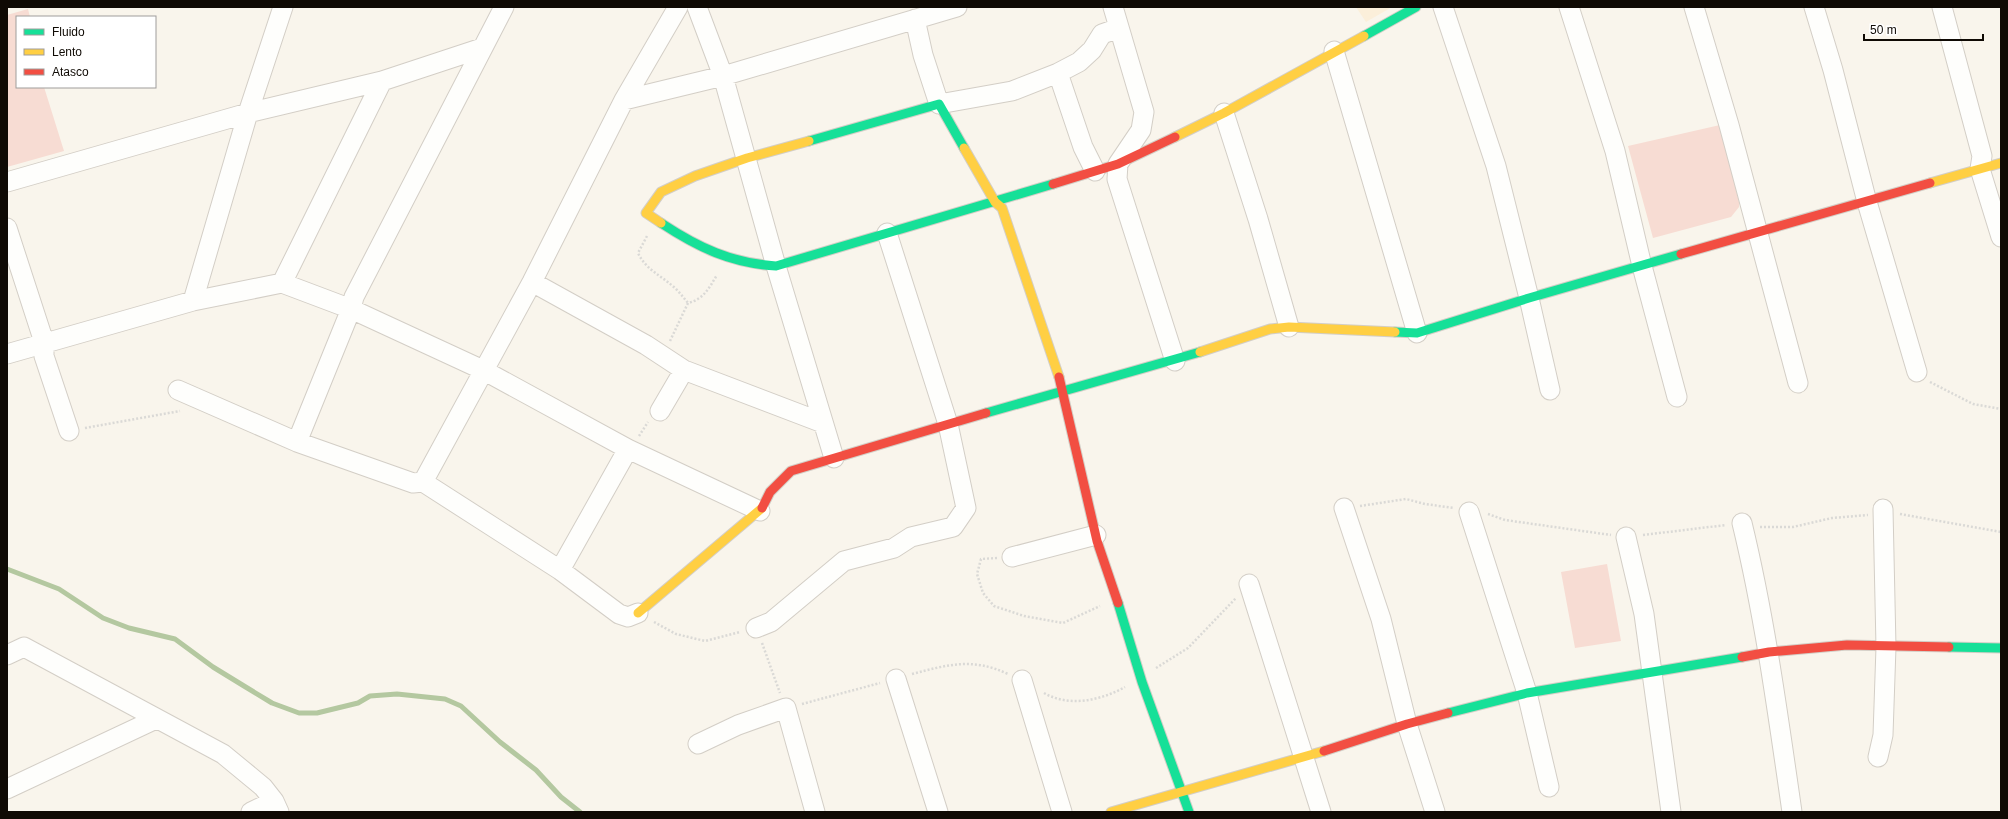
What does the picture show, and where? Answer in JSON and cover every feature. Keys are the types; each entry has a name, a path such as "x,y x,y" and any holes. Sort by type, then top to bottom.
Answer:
{"street":[{"path":"193,301 248,113 283,7"},
{"path":"297,442 351,309 354,297 504,7"},
{"path":"423,482 532,282 624,100 678,7"},
{"path":"697,7 723,76 776,266 834,458"},
{"path":"624,100 723,76 957,7"},
{"path":"1113,7 1144,112 1141,130 1118,164 1117,179 1175,361"},
{"path":"1119,28 1102,34 1079,62 1058,73 1012,91 939,104 747,158 695,176 660,192 646,213 683,239 727,259 760,266 776,266 995,202 1118,164 1224,113 1416,7"},
{"path":"1443,7 1496,166 1550,390"},
{"path":"1569,7 1615,152 1642,266 1677,397"},
{"path":"1694,7 1729,125 1798,383"},
{"path":"1814,7 1833,70 1867,202 1917,372"},
{"path":"1942,7 1982,156 1980,169 2001,237"},
{"path":"915,19 923,55 939,104 995,202 1002,208 1063,390 1096,535 1117,598 1142,682 1189,812"},
{"path":"7,182 248,113 382,81 482,48"},
{"path":"1334,51 1417,332"},
{"path":"1058,73 1083,147 1095,171"},
{"path":"282,283 382,81"},
{"path":"1224,113 1258,219 1289,327"},
{"path":"178,390 297,442 413,483 423,482 560,570 619,614 628,617 638,613 760,511 770,492 790,471 1063,390 1175,361 1270,329 1289,327 1417,332 1529,298 2001,163"},
{"path":"7,228 44,342 44,356 69,430"},
{"path":"756,628 771,622 844,561 894,548 911,537 953,527 966,508 948,424 887,233"},
{"path":"532,282 684,370 823,423"},
{"path":"7,354 44,342 193,301 282,283 351,309 483,370 628,449 760,511"},
{"path":"660,411 684,370"},
{"path":"560,570 628,449"},
{"path":"1344,508 1381,619 1407,724 1435,812"},
{"path":"1878,757 1883,735 1886,647 1883,509"},
{"path":"1469,512 1527,693 1550,787"},
{"path":"1742,523 1758,587 1792,812"},
{"path":"1012,557 1096,535"},
{"path":"1626,537 1644,614 1671,812"},
{"path":"1249,584 1305,757 1321,812"},
{"path":"1111,812 1305,757 1407,724 1527,693 1769,652 1847,645 1886,647 2001,648"},
{"path":"7,655 24,647 137,706 156,719 223,754 263,787 276,807 251,812"},
{"path":"896,679 924,762 938,812"},
{"path":"1022,680 1062,812"},
{"path":"698,744 738,725 786,708 815,812"},
{"path":"7,788 156,719"}],"path":[{"path":"656,220 638,253 641,260 653,272 675,287 688,303"},
{"path":"688,303 698,301 706,294 727,259"},
{"path":"662,356 688,303"},
{"path":"1917,372 1930,382 1973,404 2001,409"},
{"path":"69,430 181,411 178,390"},
{"path":"628,449 638,439 652,416 660,411"},
{"path":"1344,508 1406,499 1469,512 1490,514 1505,520 1533,523 1548,528 1626,537 1742,523 1765,528 1793,528 1839,517 1870,515 1883,509 1896,514 2001,532"},
{"path":"981,559 977,574 983,593 994,606 1024,616 1063,623 1087,614 1117,598"},
{"path":"638,613 676,634 706,641 756,628 786,708"}],"shaded area":[{"path":"1356,7 1392,7 1366,22"},
{"path":"28,9 30,16 16,16 16,88 44,88 64,151 7,167 7,15"},
{"path":"1720,125 1739,207 1731,217 1653,238 1628,146"},
{"path":"1607,564 1621,641 1575,648 1561,572"}],"waterway":[{"path":"7,569 59,589 103,618 129,628 175,639 213,667 272,703 299,713 317,713 358,703 370,696 397,694 445,699 461,706 500,742 536,770 561,797 580,812"}],"traffic: fast":[{"path":"1364,36 1416,7"},
{"path":"809,141 939,104 964,148"},
{"path":"661,223 689,240 716,253 744,262 776,266 1053,184"},
{"path":"1395,332 1417,333 1529,298 1681,254"},
{"path":"986,413 1200,352"},
{"path":"1118,603 1142,682 1189,812"},
{"path":"1949,647 2001,648"},
{"path":"1448,713 1527,693 1742,657"}],"traffic: slow":[{"path":"1175,137 1224,113 1364,36"},
{"path":"661,223 646,213 661,192 695,176 747,158 809,141"},
{"path":"964,148 995,202 1002,208 1059,377"},
{"path":"1930,183 2001,163"},
{"path":"1200,352 1270,329 1289,327 1395,332"},
{"path":"638,613 762,508"},
{"path":"1111,812 1324,751"}],"traffic: jam":[{"path":"1053,184 1118,164 1175,137"},
{"path":"1681,254 1930,183"},
{"path":"1059,377 1097,541 1118,603"},
{"path":"762,508 770,492 791,471 986,413"},
{"path":"1742,657 1769,652 1847,645 1949,647"},
{"path":"1324,751 1407,724 1448,713"}]}
